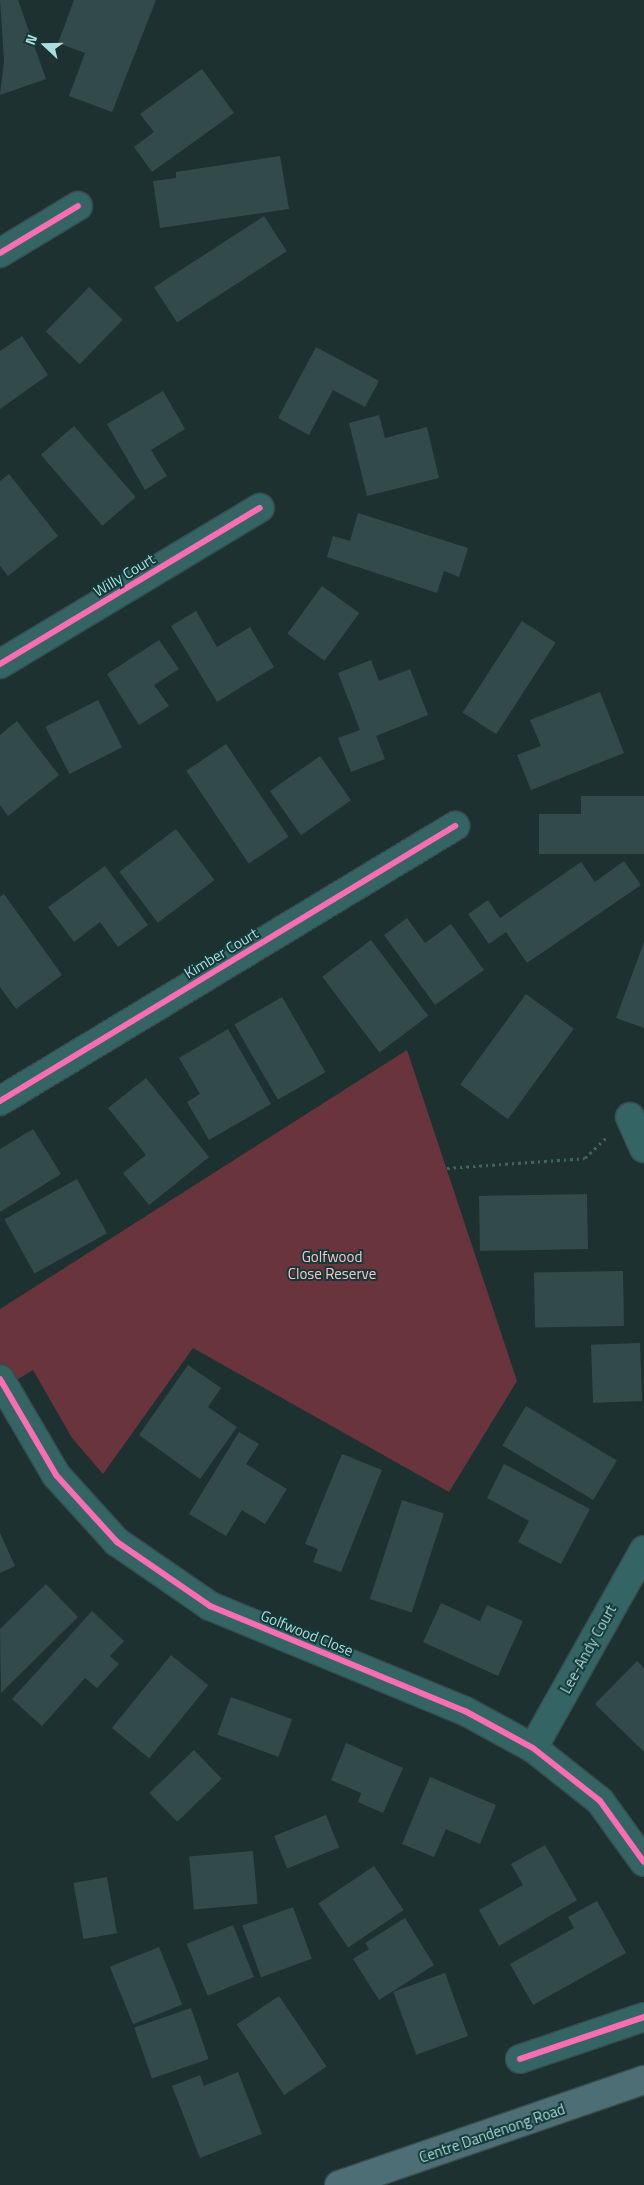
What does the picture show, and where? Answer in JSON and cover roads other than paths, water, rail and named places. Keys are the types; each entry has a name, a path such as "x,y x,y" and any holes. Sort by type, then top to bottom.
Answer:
{"main road":[{"name":"Centre Dandenong Road","path":"339,2185 644,2080"}],"street":[{"path":"0,253 78,206"},
{"name":"Willy Court","path":"0,664 260,508"},
{"name":"Kimber Court","path":"0,1101 455,826"},
{"path":"630,1116 644,1148"},
{"name":"Golfwood Close","path":"0,1379 56,1475 117,1542 210,1606 465,1711 533,1748 600,1801 644,1862"},
{"name":"Lee-Andy Court","path":"533,1748 644,1550"},
{"path":"520,2059 644,2017"}],"park label":[{"name":"Golfwood Close Reserve","path":"332,1264"}]}
